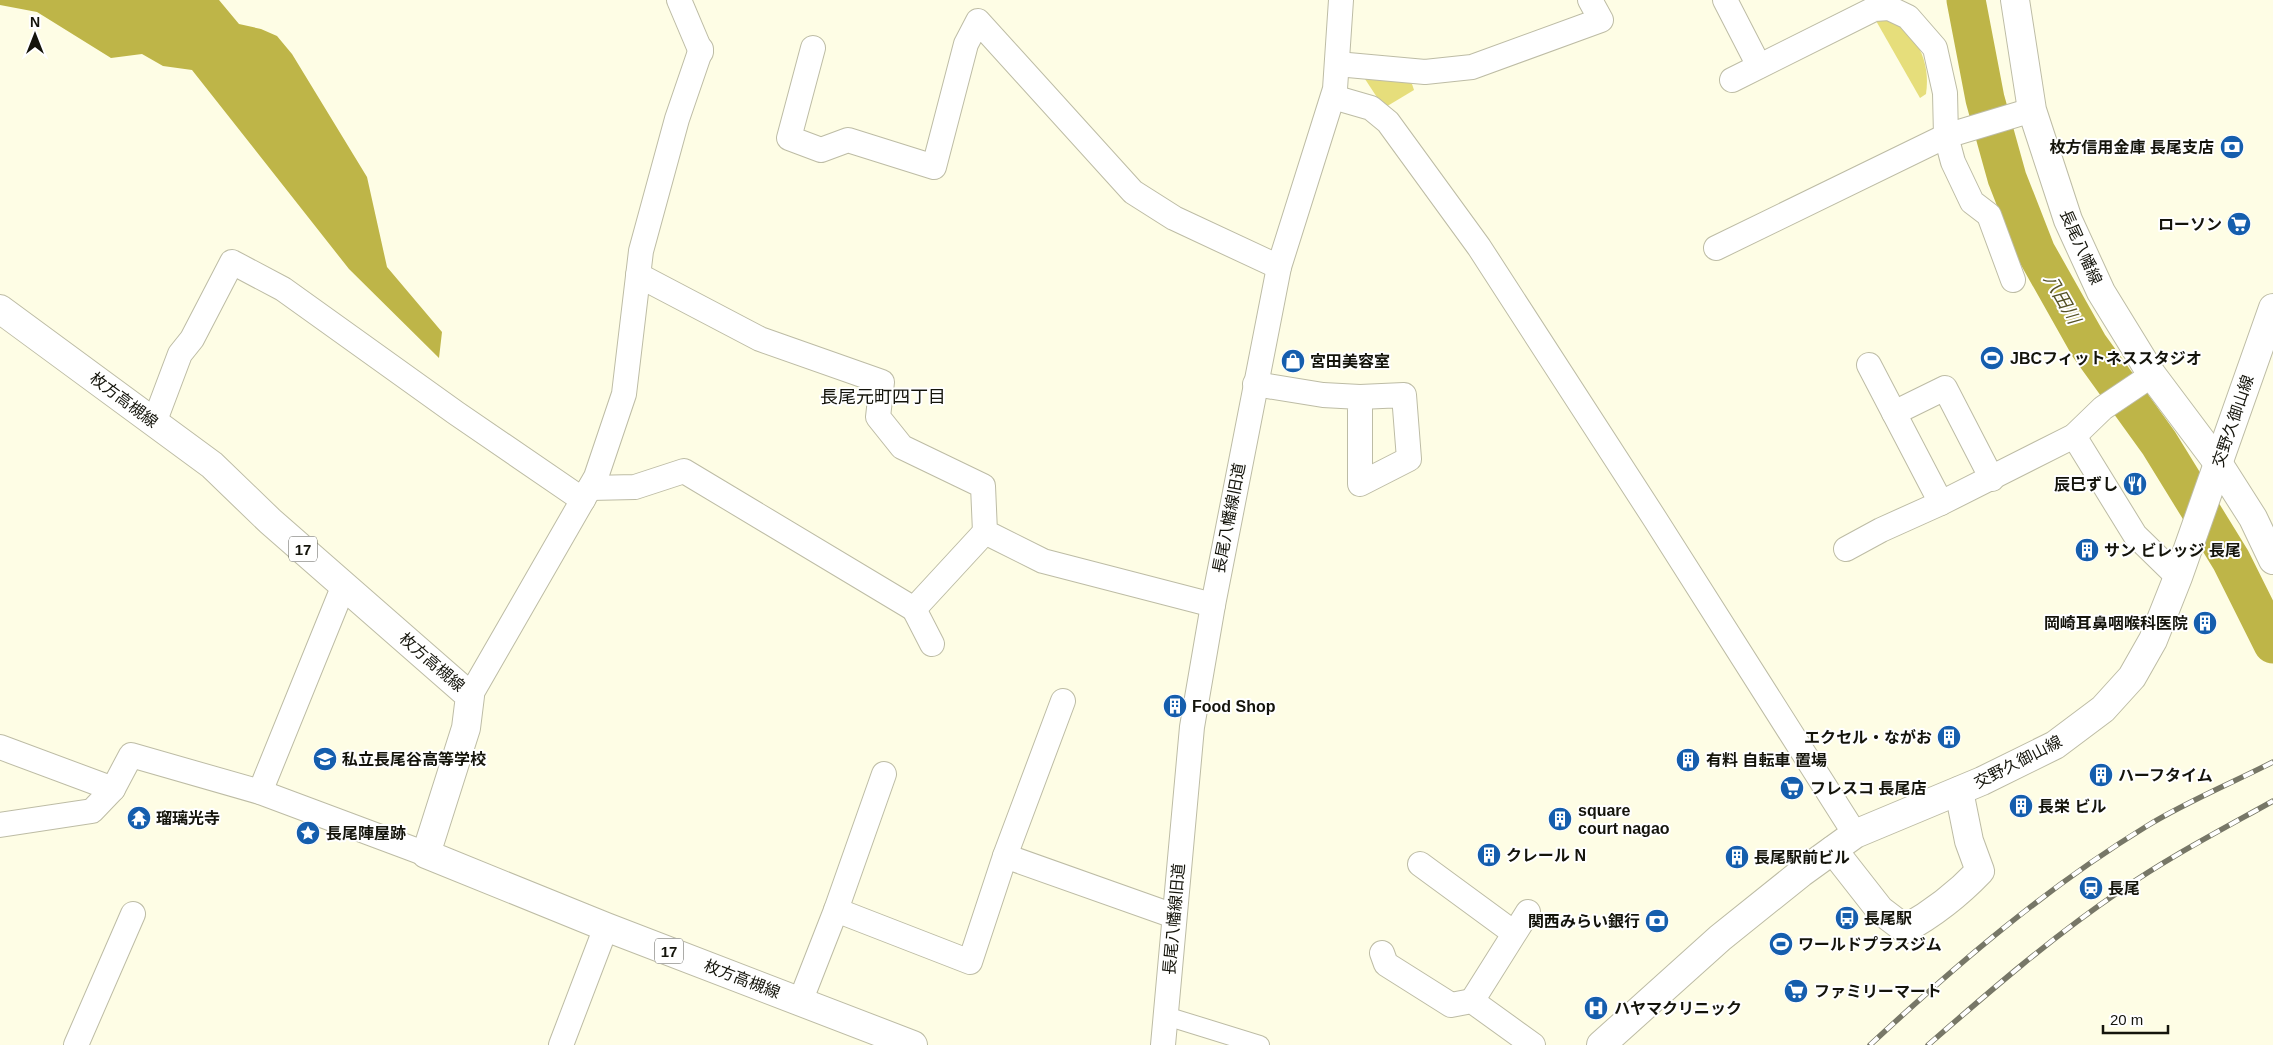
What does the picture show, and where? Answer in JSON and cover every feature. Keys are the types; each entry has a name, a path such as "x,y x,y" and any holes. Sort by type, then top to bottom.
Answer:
{"main road":[{"name":"長尾八幡線","path":"2015,0 2032,110 2068,220 2101,292 2147,378 2218,463 2253,518 2273,560"},
{"name":"交野久御山線","path":"1601,1045 1720,938 1855,834 1960,791 2055,745 2103,709 2137,670 2153,640 2181,568 2273,308"},
{"name":"枚方高槻線","path":"0,309 212,465 266,518 470,696 466,728 426,854 606,927 913,1045"},
{"path":"1833,850 1880,910 1905,929 1928,916 1951,899 1980,871 1969,841 1960,791"}],"street":[{"path":"470,696 596,478 624,394 641,251 672,138 701,50 679,0"},
{"name":"長尾八幡線旧道","path":"1163,1045 1192,726 1213,605 1279,267 1333,97 1342,0"},
{"path":"1337,64 1425,72 1472,67 1601,20 1590,0"},
{"path":"1726,0 1760,66"},
{"path":"1732,80 1873,4 1889,8 1908,17 1936,48 1945,93 1946,136 1953,162 1972,202 1989,215 2012,280"},
{"path":"813,48 789,138 821,150 848,140 934,167 966,44 978,21 1134,192 1174,218 1279,267"},
{"path":"1333,97 1371,108 1388,122 1472,238 1655,518 1855,834"},
{"path":"1716,248 1946,136 2032,110"},
{"path":"154,423 180,354 192,339 232,262 283,289 456,413 586,494 635,486 684,470 914,609 932,644"},
{"path":"638,275 760,339 882,382 878,417 902,447 983,486 985,532 914,609"},
{"path":"1869,366 1942,503"},
{"path":"1846,550 1881,530 1942,503 2074,436 2103,408 2147,378"},
{"path":"1256,384 1323,395 1360,397"},
{"path":"1894,413 1945,388 1992,478"},
{"path":"2074,436 2135,535 2181,568"},
{"path":"985,532 1043,562 1213,605"},
{"path":"260,792 344,585"},
{"path":"836,910 970,962 1006,856 1063,701"},
{"path":"0,747 113,789"},
{"path":"0,825 92,811 113,789 131,755 260,792 426,854"},
{"path":"800,1002 836,910 884,774"},
{"path":"1006,856 1174,916"},
{"path":"1420,864 1514,933"},
{"path":"1472,1001 1528,912"},
{"path":"76,1045 133,914"},
{"path":"561,1045 606,927"},
{"path":"1382,953 1386,964 1451,1005 1472,1001 1533,1045"},
{"path":"1166,1016 1260,1045"}],"shaded area":[{"path":"0,0 219,0 239,24 261,29 277,36 292,54 367,177 387,267 442,332 439,358 349,269 192,70 163,66 142,54 111,58 37,12 0,5"},
{"path":"1889,15 1907,30 1920,49 1924,59 1927,82 1926,94 1920,98 1875,19"},
{"path":"1393,74 1412,84 1414,90 1384,108 1363,76"}],"waterway":[{"name":"八田川","path":"1966,0 1985,99 2007,178 2036,252 2089,346 2159,443 2231,560 2273,644"}],"railway":[{"path":"1870,1045 2003,928 2074,875 2162,817 2273,762"},
{"path":"1928,1045 2022,965 2095,909 2157,867 2273,801"}],"place":[{"name":"枚方信用金庫 長尾支店","path":"2232,147"},
{"name":"ローソン","path":"2239,224"},
{"name":"JBCフィットネススタジオ","path":"1992,358"},
{"name":"宮田美容室","path":"1293,361"},
{"name":"辰巳ずし","path":"2135,484"},
{"name":"サン ビレッジ 長尾","path":"2087,550"},
{"name":"岡崎耳鼻咽喉科医院","path":"2205,623"},
{"name":"Food Shop","path":"1175,706"},
{"name":"エクセル・ながお","path":"1949,737"},
{"name":"私立長尾谷高等学校","path":"325,759"},
{"name":"有料 自転車 置場","path":"1688,760"},
{"name":"ハーフタイム","path":"2101,775"},
{"name":"フレスコ 長尾店","path":"1792,788"},
{"name":"長栄 ビル","path":"2021,806"},
{"name":"瑠璃光寺","path":"139,818"},
{"name":"square court nagao","path":"1560,819"},
{"name":"長尾陣屋跡","path":"308,833"},
{"name":"クレール N","path":"1489,855"},
{"name":"長尾駅前ビル","path":"1737,857"},
{"name":"長尾","path":"2091,888"},
{"name":"長尾駅","path":"1847,918"},
{"name":"関西みらい銀行","path":"1657,921"},
{"name":"ワールドプラスジム","path":"1781,944"},
{"name":"ファミリーマート","path":"1796,991"},
{"name":"ハヤマクリニック","path":"1596,1008"}],"district":[{"name":"長尾元町四丁目","path":"883,397"}]}
